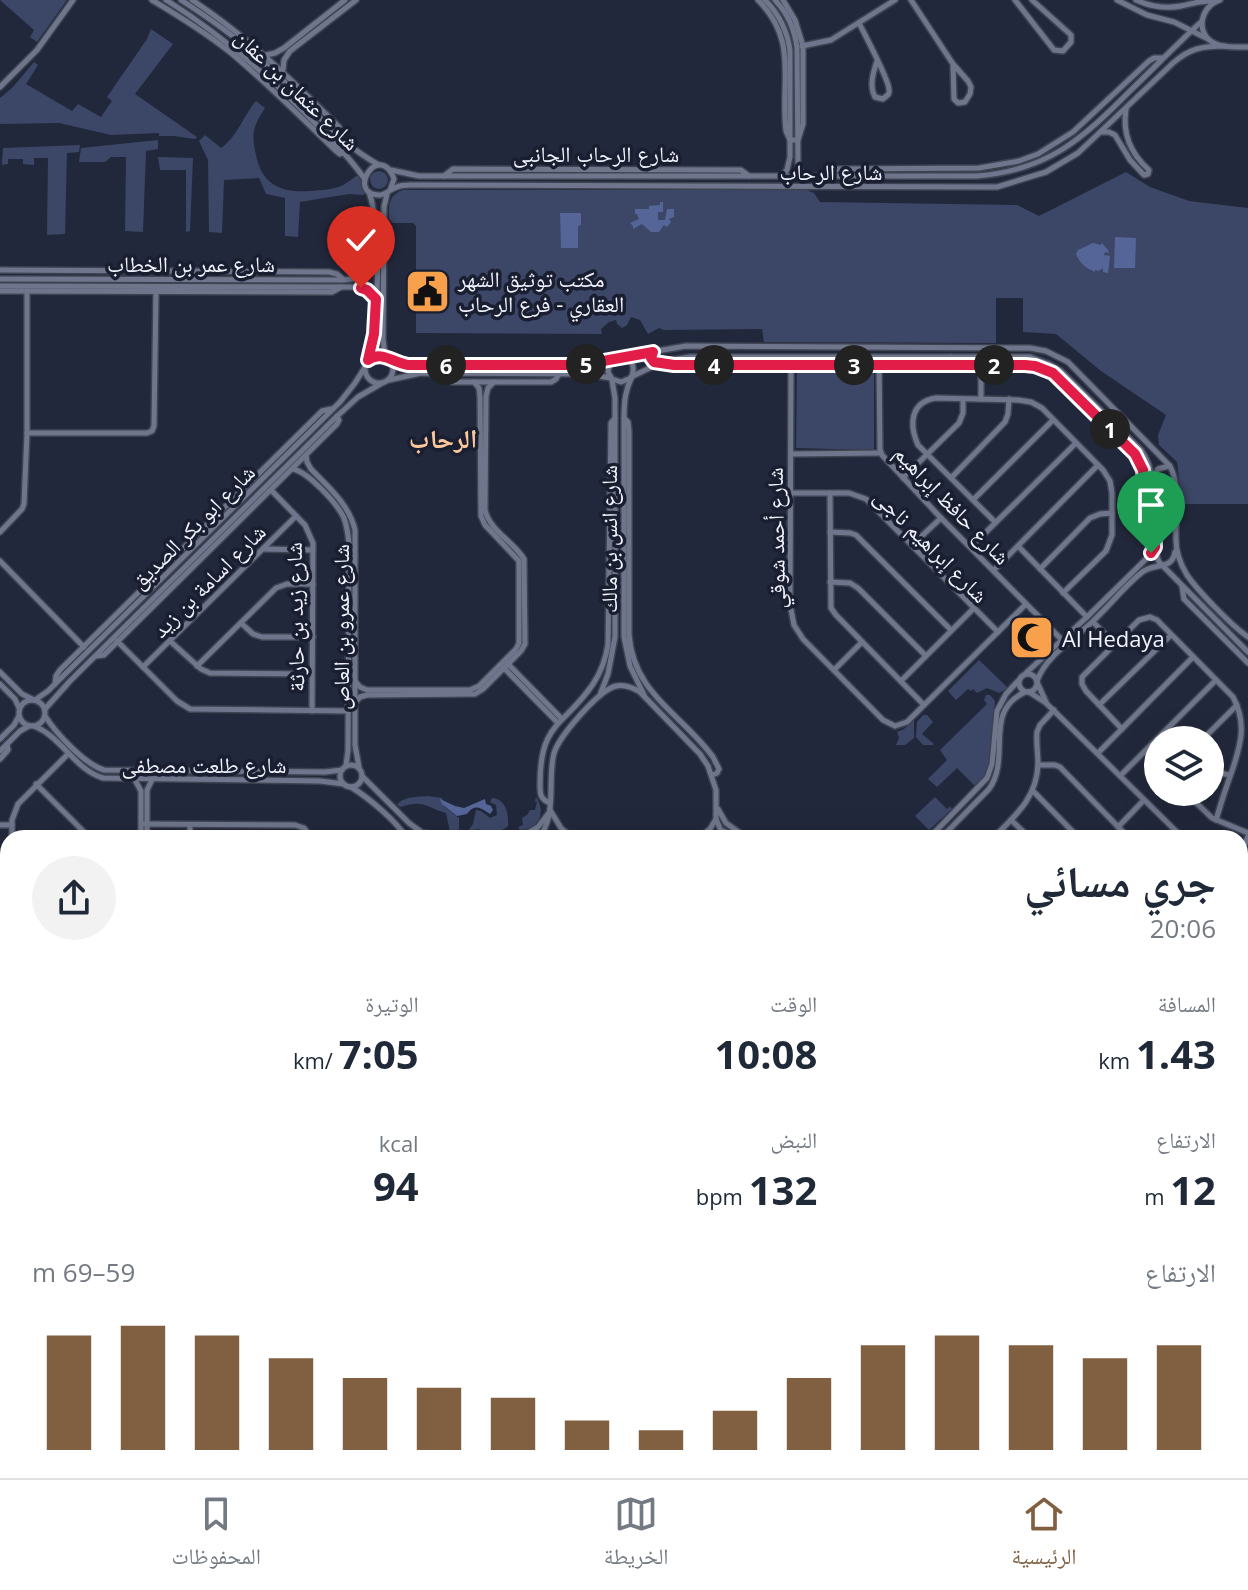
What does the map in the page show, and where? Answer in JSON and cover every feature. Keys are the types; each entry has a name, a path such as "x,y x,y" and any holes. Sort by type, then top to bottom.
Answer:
{"street":[{"path":"0,87 37,50 73,0"},
{"path":"152,0 229,52 335,150 342,154 345,152"},
{"name":"شارع عثمان بن عفان","path":"166,0 212,31 264,73 345,152 364,178"},
{"name":"شارع عثمان بن عفان","path":"181,0 270,67 338,134 380,166"},
{"path":"192,0 266,55 339,127 338,134"},
{"path":"266,55 280,51 345,0"},
{"path":"283,71 284,60 290,51 356,0"},
{"path":"758,0 771,14 782,36 785,126 794,140"},
{"path":"765,0 782,22 789,44 794,140 798,166 805,176"},
{"path":"775,0 791,24 800,46"},
{"path":"781,176 789,166 794,140 800,46 795,20 783,0"},
{"path":"800,46 831,40 895,0"},
{"path":"911,0 971,87 968,100 962,103 955,102 953,97 953,64"},
{"path":"1015,0 1054,50 1063,51 1072,37 1032,0"},
{"path":"1117,0 1147,15 1174,22 1218,45 1248,47"},
{"path":"1136,0 1162,8 1217,0"},
{"name":"شارع الرحاب","path":"585,173 654,176 996,175 1042,161 1079,140 1201,22 1205,10 1217,0"},
{"path":"1201,22 1208,39"},
{"path":"859,23 877,61 889,89 883,99 872,93 877,61"},
{"name":"شارع الرحاب","path":"389,191 400,185 997,187 1059,166 1078,153 1180,56 1192,49 1225,46"},
{"path":"827,176 838,169 999,166 1038,154 1073,132 1149,61 1164,58"},
{"path":"1158,64 1165,70"},
{"path":"264,73 270,67"},
{"path":"1102,132 1115,135 1136,168 1144,175 1148,174 1149,170 1128,142 1126,108"},
{"path":"389,380 393,373 383,339 384,216 385,198 394,179 388,169 380,166 371,168 364,178 375,219 374,334 365,367 371,381 382,383 414,374 443,373 588,375 621,382 659,364 690,357 1030,357 1049,364 1066,376 1141,450 1153,477 1156,557 1248,652"},
{"path":"902,168 902,176"},
{"name":"شارع الرحاب الجانبى","path":"388,169 409,175 444,176 453,169 585,173 741,170 750,176"},
{"path":"996,175 997,187"},
{"path":"654,176 654,187"},
{"path":"369,191 380,195 389,191"},
{"name":"شارع عمر بن الخطاب","path":"0,288 344,280 365,277 376,267"},
{"path":"0,270 329,272 344,280"},
{"name":"شارع عمر بن الخطاب","path":"0,279 361,288 376,299"},
{"path":"0,532 23,507 27,433 27,288 332,292 341,287"},
{"path":"27,433 152,431 156,291"},
{"path":"368,360 378,355 408,365 588,364 686,346 1030,348 1054,354 1068,362 1170,466 1175,483 1176,544 1173,561 1141,572 1047,663 1034,690 1013,699 1003,714 999,764 994,781 945,830"},
{"path":"1030,348 1030,357"},
{"path":"653,352 652,359 659,364 674,365 1035,366 1053,373 1135,454 1143,470 1147,510 1154,523"},
{"path":"933,365 951,357"},
{"path":"611,378 608,369 610,362 618,358 628,359 632,364 634,370 631,377"},
{"path":"588,364 588,375"},
{"name":"شارع أحمد شوقي","path":"791,365 790,604 792,618 803,639 883,720 890,725 903,724 1026,604"},
{"name":"شارع حافظ إبراهيم","path":"879,365 881,453 1062,640"},
{"path":"981,365 981,399"},
{"name":"شارع ابو بكر الصديق","path":"34,700 44,695 332,410 365,367"},
{"path":"443,373 449,381 474,382 551,382 559,374"},
{"name":"شارع انس بن مالك","path":"631,377 624,418 623,660 645,697"},
{"name":"شارع انس بن مالك","path":"598,698 612,657 615,623 615,398 611,378"},
{"path":"474,382 480,392 483,446"},
{"path":"355,703 367,695 472,695 480,692 525,644 520,565 510,546 485,525 481,516 486,396 494,382"},
{"name":"شارع ابو بكر الصديق","path":"45,713 54,697 337,416 358,397 382,383"},
{"path":"615,398 620,395 625,398"},
{"path":"995,522 918,445 913,420 923,402 931,399 1031,402 1042,408 1107,475 1111,487 1112,535 1106,551 1063,593"},
{"path":"903,478 959,423 963,399"},
{"path":"951,478 1005,422 1009,399"},
{"path":"55,684 58,673 322,411 332,410"},
{"path":"95,656 104,655 271,490 337,424 337,416"},
{"path":"563,830 550,806 540,796 540,767 545,742 559,720 588,691 602,668 607,651 611,423 615,418"},
{"path":"624,418 629,426 631,650 643,681 711,754 719,769 712,775"},
{"path":"973,500 1053,420"},
{"path":"971,547 1076,443"},
{"path":"791,454 881,453"},
{"name":"شارع عمرو بن العاص","path":"306,455 309,466 345,505 354,523 352,625"},
{"path":"994,570 1098,465"},
{"path":"1153,477 1158,469 1170,466"},
{"name":"شارع عمرو بن العاص","path":"292,469 305,474 337,507 345,520 348,536 352,635 348,750 344,768"},
{"name":"شارع زيد بن حارثة","path":"271,490 309,530 313,550 312,711"},
{"name":"شارع إبراهيم ناجى","path":"791,493 855,494 866,499 998,632"},
{"path":"830,493 830,604 833,612 924,705"},
{"path":"1040,569 1090,518 1112,513"},
{"name":"شارع اسامة بن زيد","path":"143,667 296,516"},
{"path":"912,545 941,518"},
{"path":"830,532 856,535 951,630"},
{"path":"1176,544 1183,567 1192,581 1248,637"},
{"path":"1018,546 1115,644"},
{"path":"943,830 987,778 992,764 997,711 1006,694 1021,676 1090,620 1155,547"},
{"path":"263,549 313,550"},
{"path":"0,561 84,647"},
{"path":"830,582 850,583 858,588 926,656"},
{"path":"197,666 280,586 313,584"},
{"path":"1182,585 1184,599 1248,663"},
{"path":"147,592 153,598"},
{"path":"355,681 367,690 473,689 518,646 523,607"},
{"path":"901,681 974,608"},
{"path":"1122,729 1083,688 1082,677 1139,620 1146,617 1157,620 1233,697 1237,705 1242,721 1242,738 1216,820"},
{"path":"241,623 257,636 313,637"},
{"name":"شارع عمرو بن العاص","path":"352,635 355,745 359,767"},
{"path":"1099,705 1171,635"},
{"path":"117,641 177,701 190,709 348,711"},
{"path":"170,641 205,672 312,674"},
{"path":"834,670 862,642"},
{"path":"612,657 623,660"},
{"path":"1098,753 1193,657"},
{"path":"506,666 559,720"},
{"path":"0,672 22,694 41,703 45,713 40,724 20,731 0,751"},
{"path":"1026,673 1032,674 1037,681 1046,703"},
{"path":"1170,726 1216,680"},
{"path":"1018,681 1020,688 1054,710 1144,800 1118,827"},
{"path":"0,684 15,699 22,722 32,726"},
{"path":"544,830 548,822 553,758 560,740 598,698 620,685 634,688 645,697 700,754 712,775 717,804 716,819 709,830"},
{"path":"1,737 14,725 23,704 34,700"},
{"path":"1216,726 1237,705"},
{"path":"1001,830 1033,791 1038,765 1037,732 1054,710"},
{"name":"شارع طلعت مصطفى","path":"45,713 53,728 87,761 104,770 325,772 344,768"},
{"name":"شارع طلعت مصطفى","path":"32,726 48,734 95,776 112,779 320,781 347,786"},
{"path":"0,759 8,750 7,744"},
{"path":"1120,776 1144,752"},
{"path":"12,830 13,814 18,804 68,754"},
{"path":"1038,765 1060,767 1121,830"},
{"path":"401,830 373,803 347,786 340,778 344,768 359,767 362,776 419,830"},
{"path":"540,767 551,774"},
{"path":"1224,774 1230,775"},
{"path":"347,786 360,783 362,776"},
{"path":"134,779 141,791 144,824"},
{"path":"144,830 147,790 154,779"},
{"path":"36,784 82,830"},
{"path":"1033,791 1071,830"},
{"path":"717,804 726,823 734,830"},
{"path":"532,830 538,827 550,806"},
{"path":"1150,806 1175,830"},
{"path":"1200,806 1209,816 1237,830"},
{"path":"716,819 722,830"},
{"path":"1011,820 1022,830"},
{"path":"144,824 295,825 305,830"},
{"path":"0,825 12,825"},
{"path":"190,825 190,830"},
{"path":"186,1478 209,1478"}],"shaded area":[{"path":"0,0 67,0 37,42 30,37 34,30"},
{"path":"151,29 173,44 135,94 197,137 195,139 159,136 159,133 111,135 59,123 0,124 0,98 34,62 38,65 26,84 72,111 78,104 101,117 112,101 107,97"},
{"path":"256,101 265,108 254,130 254,147 259,165 268,180 290,190 322,190 341,186 362,172 364,195 349,194 300,202 298,237 285,236 285,198 266,194 259,178 224,180 222,233 209,232 208,160 199,141 205,135 221,148 232,138"},
{"path":"158,140 158,149 146,151 143,232 125,231 126,157 111,157 105,162 79,162 81,148"},
{"path":"80,145 79,152 67,153 65,234 47,235 48,158 34,158 34,165 23,164 23,159 8,159 8,164 2,165 3,148"},
{"path":"158,157 193,158 190,231 186,232 186,170 160,170"},
{"path":"375,171 383,171 388,180 386,187 375,189 370,184 370,176"},
{"path":"1126,172 1150,187 1189,201 1248,208 1248,504 1182,504 1177,462 1159,445 1158,435 1166,415 1101,371 1056,334 1023,332 1023,298 996,298 996,343 764,342 762,329 659,328 648,334 640,320 631,317 622,328 616,320 609,322 601,329 602,334 416,333 416,226 413,223 393,223 389,219 392,198 403,190 807,190 814,193 820,202 1017,205 1039,216"},
{"path":"663,202 663,212 658,212 658,220 665,220 667,209 674,209 674,217 669,219 671,222 667,227 664,225 659,232 651,232 642,224 633,229 630,223 639,219 635,209 649,209 649,206 660,205"},
{"path":"560,213 581,213 578,248 561,248"},
{"path":"1115,237 1136,238 1135,268 1114,268"},
{"path":"1093,243 1102,243 1108,250 1109,253 1105,252 1104,255 1110,256 1108,273 1103,272 1103,268 1095,272 1084,265 1076,254"},
{"path":"797,369 874,369 874,450 796,448"},
{"path":"979,660 1008,688 999,693 987,688 977,693 968,689 956,700 948,691"},
{"path":"986,695 995,701 989,762 983,780 976,787 957,768 937,787 928,779 947,760 940,750 987,704 984,700"},
{"path":"923,715 933,722 922,734 933,745 923,745 916,737 917,722"},
{"path":"914,719 914,738 905,745 896,745 899,738 897,732"},
{"path":"536,797 541,809 539,819 532,827 520,830 518,827 523,825 522,818 530,810 535,810"},
{"path":"935,797 947,809 950,806 952,809 929,830 915,816"},
{"path":"407,798 442,798 444,806 459,818 459,830 450,830 446,813 420,804 397,805"},
{"path":"492,798 501,801 506,808 508,826 502,830 469,830 476,810 490,818 497,815 496,805 490,802"},
{"path":"440,799 464,808 485,799 493,810 490,814 475,808 457,816"}],"place":[{"name":"مكتب توثيق الشهر العقاري - فرع الرحاب","path":"427,291"},
{"name":"Al Hedaya","path":"1031,638"}],"district":[{"name":"الرحاب","path":"443,438"}],"route":[{"path":"361,288 376,299 376,320 368,360 382,355 408,365 581,365 653,352 651,358 654,362 674,365 1025,365 1044,368 1061,379 1140,461 1145,478 1145,502 1154,523 1155,547 1151,553"}]}
